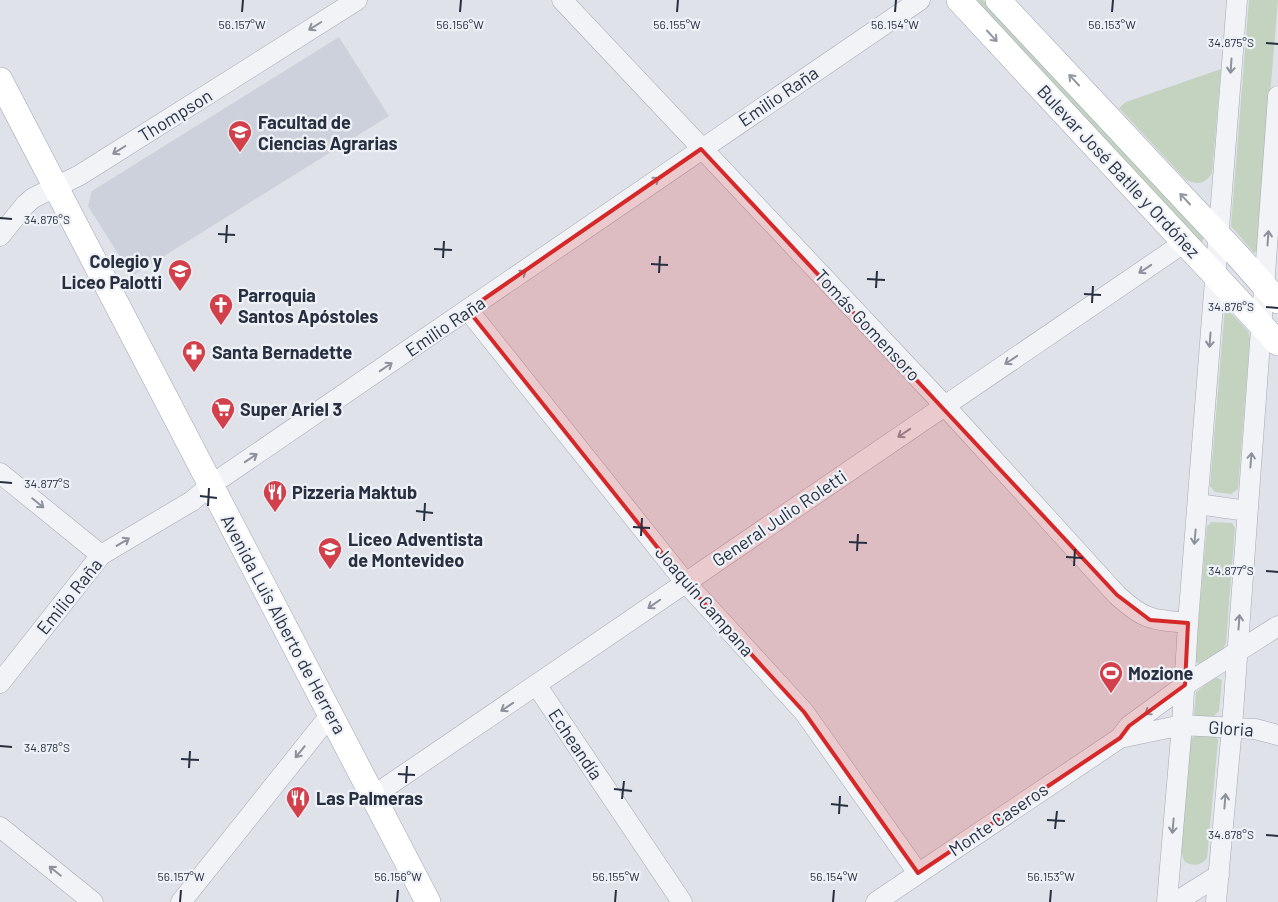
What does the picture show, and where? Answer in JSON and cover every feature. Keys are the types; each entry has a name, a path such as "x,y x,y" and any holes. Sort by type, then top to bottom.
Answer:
{"main road":[{"name":"Bulevar José Batlle y Ordóñez","path":"959,0 1270,334"},
{"name":"Bulevar José Batlle y Ordóñez","path":"998,0 1218,234 1271,294"},
{"name":"Avenida Luis Alberto de Herrera","path":"0,80 428,902"}],"street":[{"name":"Thompson","path":"0,236 25,205 80,175 357,0"},
{"name":"Tomás Gomensoro","path":"562,0 944,405 1130,607 1150,620 1188,624"},
{"name":"Emilio Raña","path":"0,683 101,555 192,501 211,485 920,0"},
{"path":"1166,902 1182,725 1188,624 1236,0"},
{"path":"1216,902 1232,727 1247,511 1270,334 1278,107"},
{"name":"General Julio Roletti","path":"373,796 537,686 685,582 1185,242"},
{"name":"Joaquín Campana","path":"468,310 685,582 804,712 918,873"},
{"path":"0,473 101,555"},
{"path":"1198,504 1247,511"},
{"name":"Monte Caseros","path":"876,902 1120,738 1129,726 1185,685 1278,626"},
{"name":"Echeandía","path":"537,686 682,902"},
{"path":"181,902 331,714"},
{"name":"Monte Caseros","path":"1120,738 1182,725"},
{"name":"Gloria","path":"1182,725 1255,729 1278,736"},
{"path":"0,827 93,902"},
{"path":"1176,902 1218,875"}],"highlighted area":[{"path":"701,149 1117,595 1150,620 1188,623 1185,685 1129,726 1120,738 918,873 804,712 685,582 468,310"}],"shaded area":[{"name":"Facultad de Ciencias Agrarias","path":"339,37 389,116 132,276 88,206 92,191"}],"green space":[{"path":"971,0 983,0 1204,234 1202,243 1199,243"},
{"path":"1249,0 1278,0 1257,251 1254,253 1231,226"},
{"path":"1221,69 1212,173 1204,181 1198,183 1190,182 1186,180 1119,108 1126,102"},
{"path":"1225,307 1248,331 1250,337 1238,489 1231,494 1215,492 1210,486"},
{"path":"1212,522 1232,523 1235,528 1226,642 1222,652 1200,665 1195,660 1207,526"},
{"path":"1215,677 1222,680 1219,711 1211,719 1194,717 1196,692"},
{"path":"1195,736 1216,736 1218,740 1207,858 1202,863 1193,865 1184,861 1181,849 1189,740"}],"place":[{"name":"Facultad de Ciencias Agrarias","path":"240,153"},
{"name":"Colegio y Liceo Palotti","path":"180,292"},
{"name":"Parroquia Santos Apóstoles","path":"221,326"},
{"name":"Santa Bernadette","path":"194,373"},
{"name":"Super Ariel 3","path":"223,430"},
{"name":"Pizzeria Maktub","path":"275,513"},
{"name":"Liceo Adventista de Montevideo","path":"330,570"},
{"name":"Mozione","path":"1111,694"},
{"name":"Las Palmeras","path":"298,819"}]}
